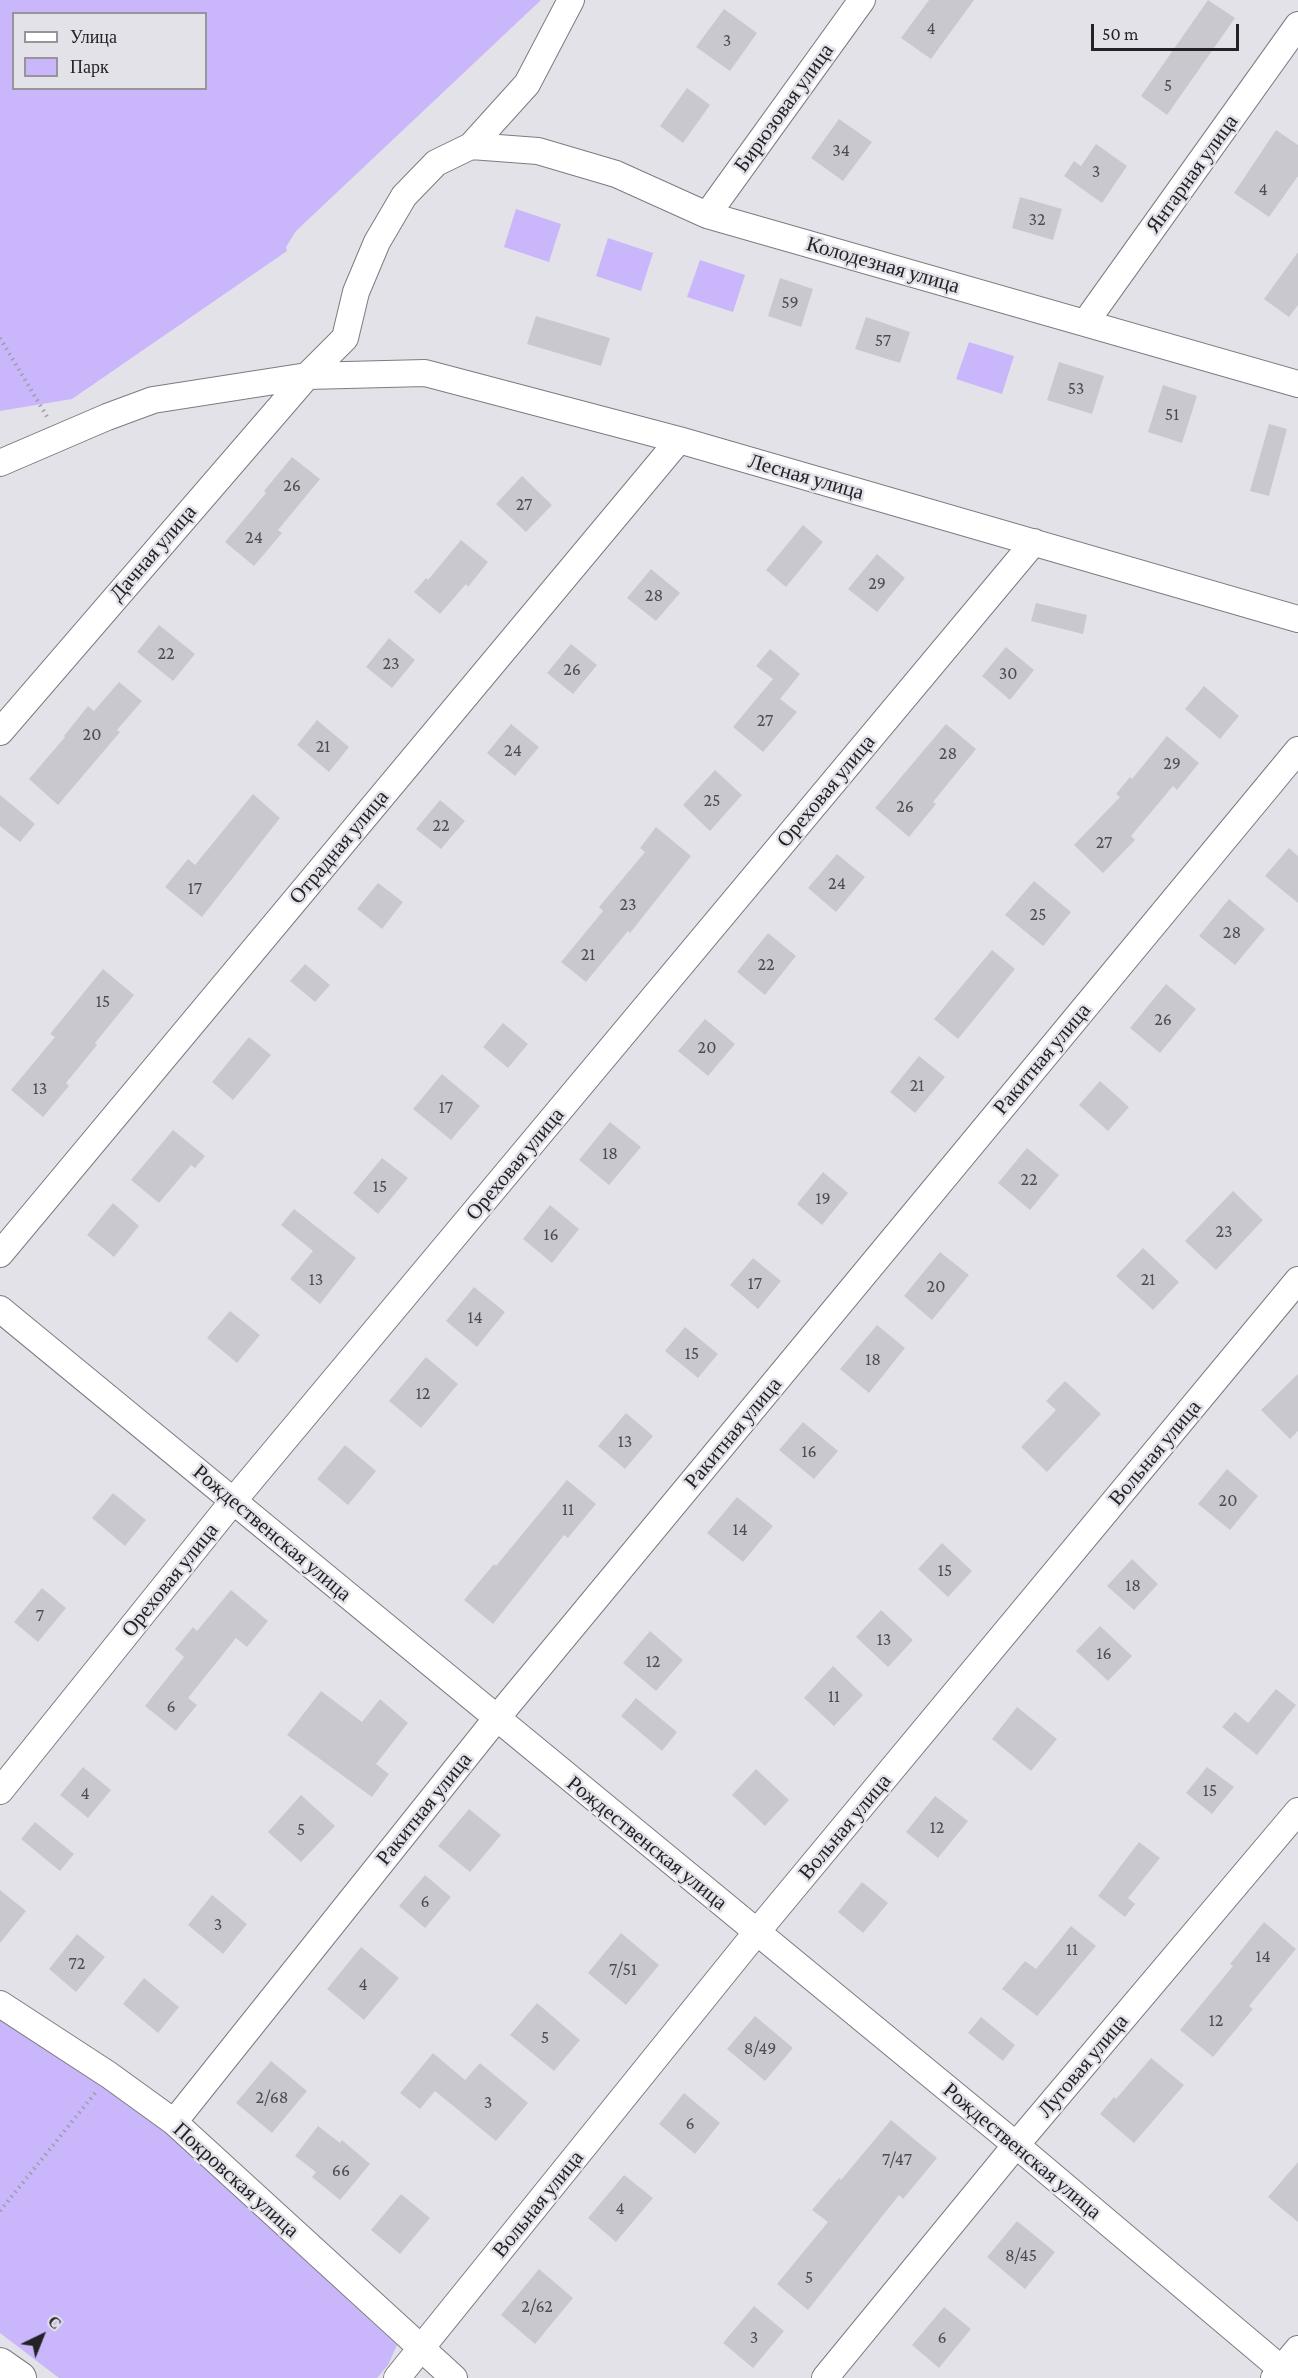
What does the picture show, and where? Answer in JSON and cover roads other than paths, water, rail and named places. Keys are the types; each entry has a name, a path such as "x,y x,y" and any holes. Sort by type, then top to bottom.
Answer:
{"main road":[{"path":"0,2364 20,2378"}],"street":[{"path":"471,146 527,84 572,0"},
{"name":"Бирюзовая улица","path":"707,215 862,0"},
{"name":"Янтарная улица","path":"1085,323 1298,25"},
{"name":"Колодезная улица","path":"471,146 538,151 616,174 707,215 1298,384"},
{"name":"Дачная улица","path":"0,732 307,376 345,338 356,292 377,242 404,196 436,164 471,146"},
{"name":"Лесная улица","path":"0,463 153,400 307,376 425,373 679,440 1298,619"},
{"name":"Отрадная улица","path":"0,1254 679,440"},
{"name":"Ореховая улица","path":"0,1791 234,1500 1034,542"},
{"name":"Ракитная улица","path":"174,2122 496,1719 1298,750"},
{"name":"Вольная улица","path":"397,2378 756,1933 1298,1280"},
{"name":"Рождественская улица","path":"0,1310 1016,2145 1282,2375"},
{"name":"Луговая улица","path":"825,2378 1016,2145 1298,1811"},
{"name":"Покровская улица","path":"0,2004 110,2075 174,2122 454,2378"},
{"path":"1282,2375 1298,2349"}]}
